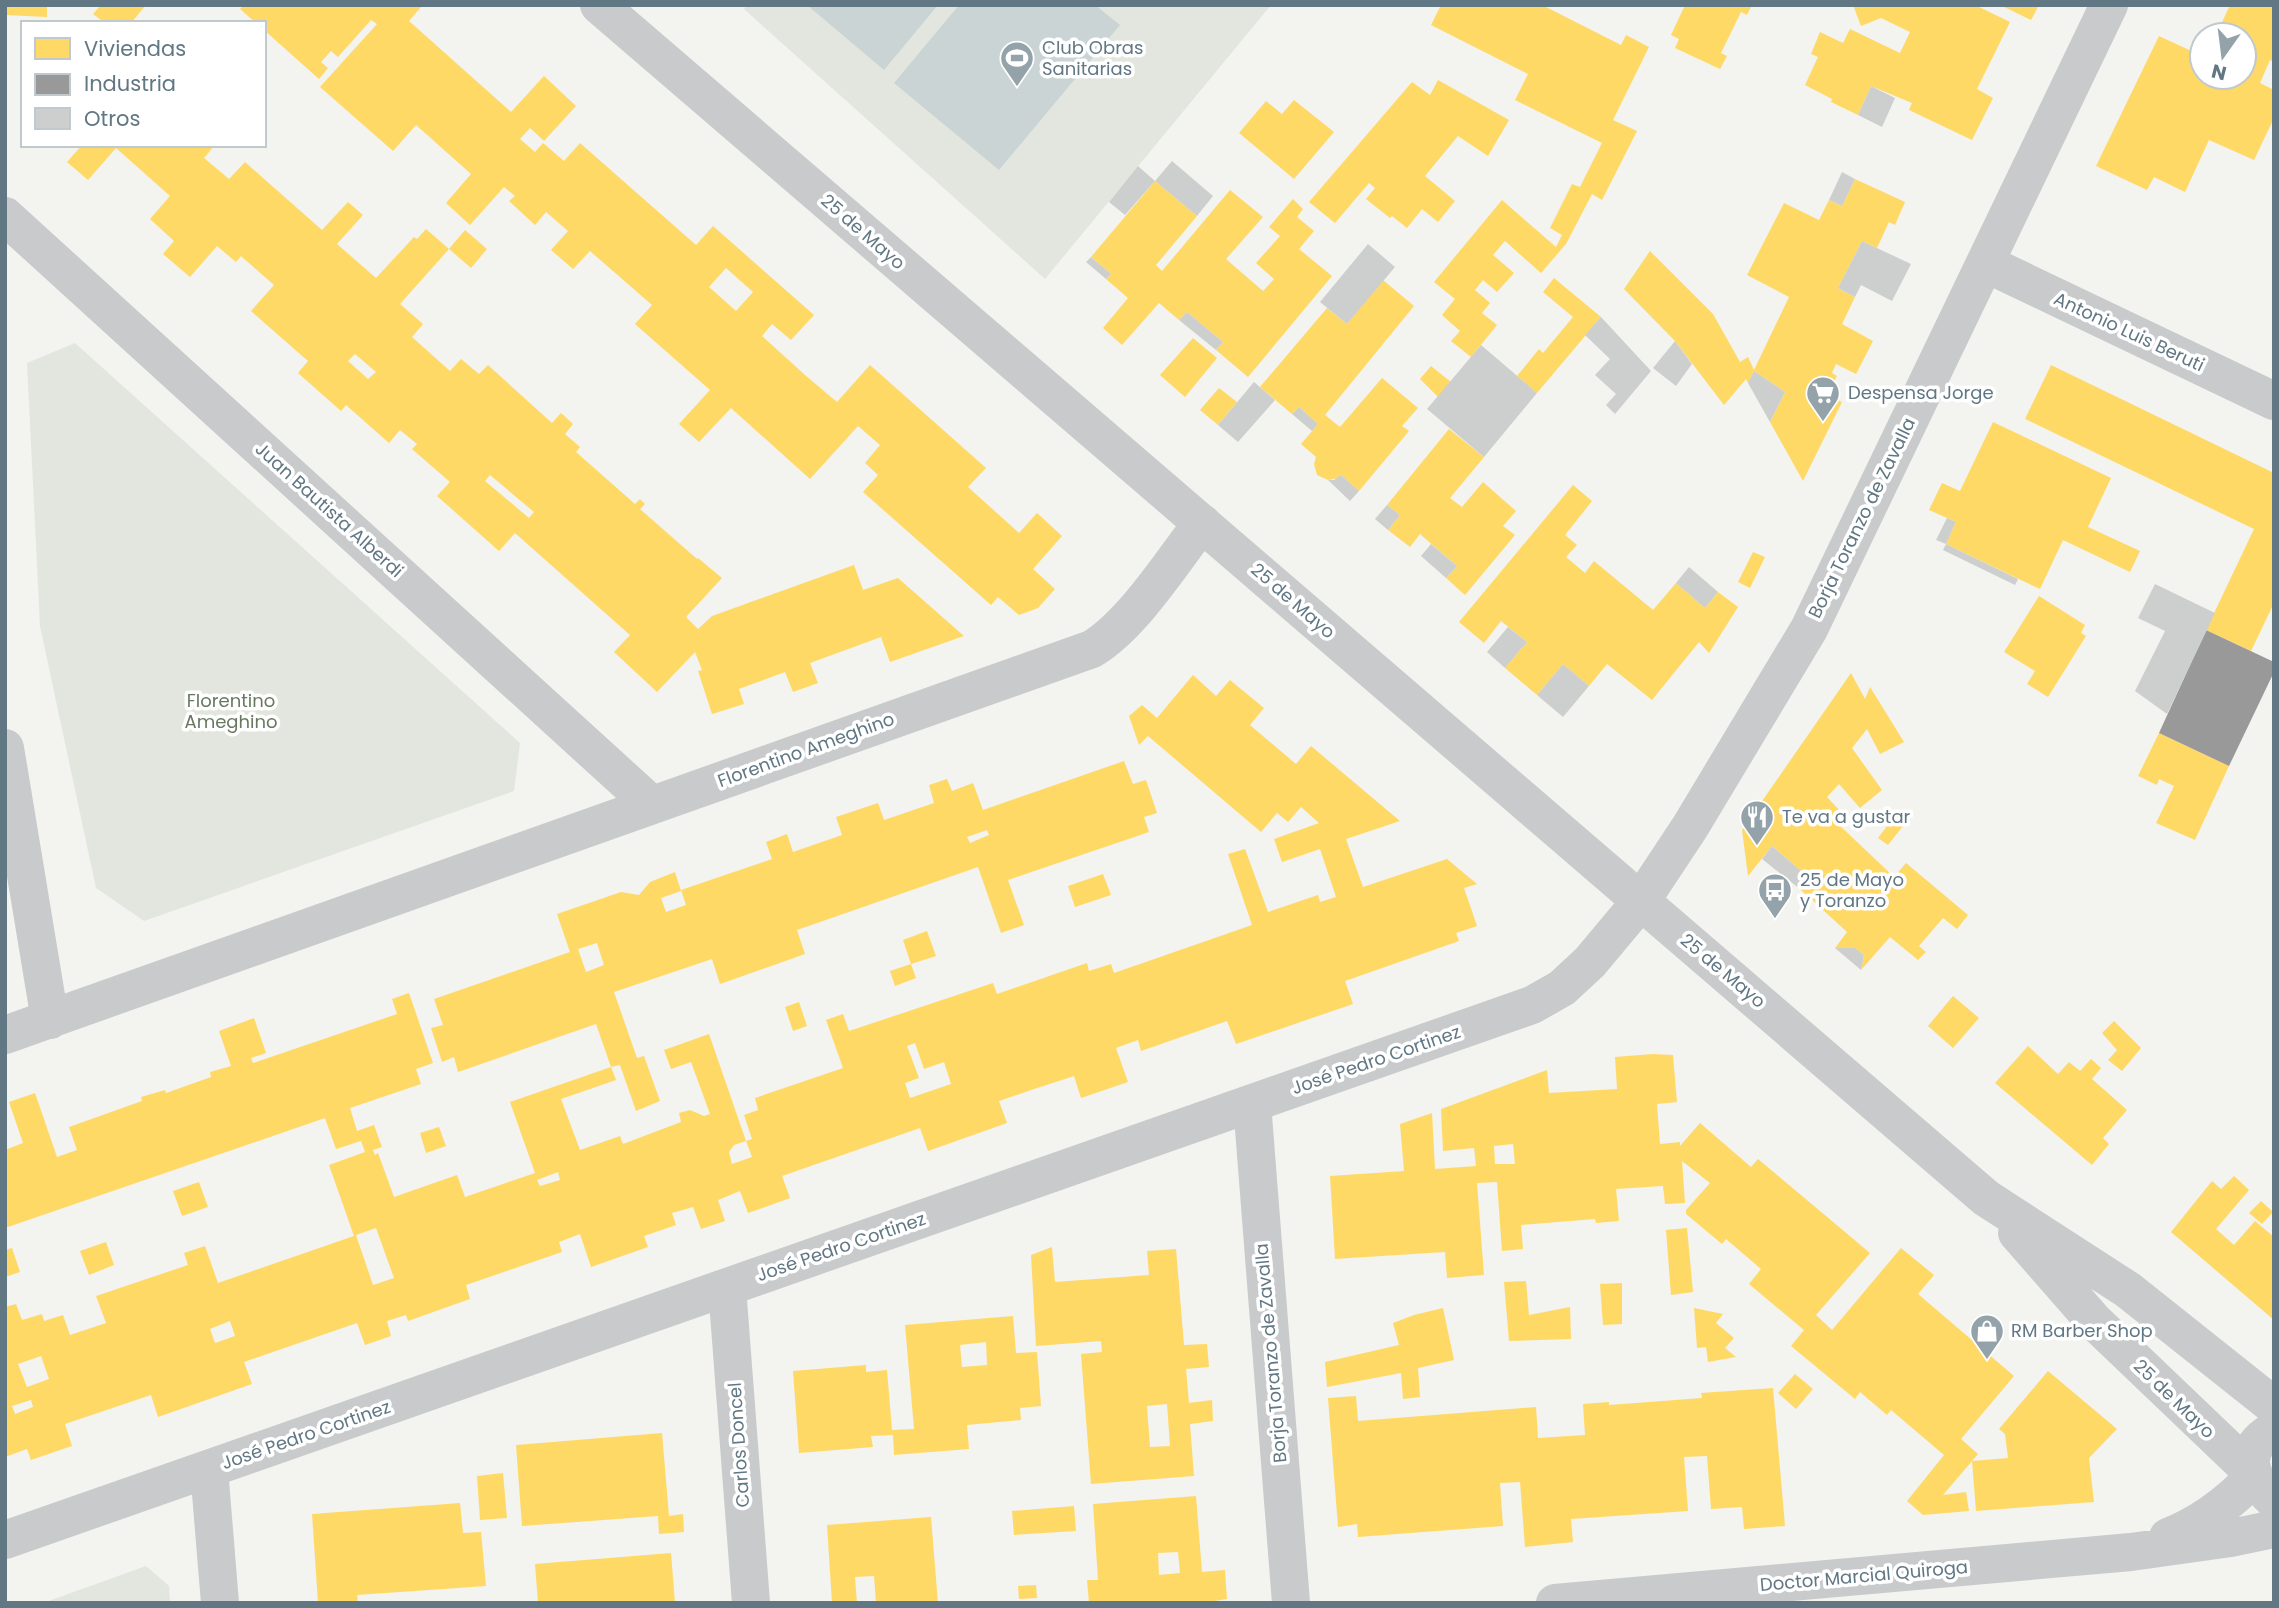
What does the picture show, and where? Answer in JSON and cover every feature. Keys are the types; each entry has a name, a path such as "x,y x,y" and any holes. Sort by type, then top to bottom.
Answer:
{"street":[{"name":"25 de Mayo","path":"599,5 1986,1198 2128,1290 2274,1406"},
{"name":"Borja Toranzo de Zavalla","path":"1641,901 1690,827 1809,629 2109,5"},
{"name":"Juan Bautista Alberdi","path":"5,216 652,805"},
{"name":"Antonio Luis Beruti","path":"1985,263 2274,401"},
{"name":"Florentino Ameghino","path":"5,1035 1092,649 1110,638 1126,622 1202,523"},
{"path":"5,748 50,1020"},
{"name":"José Pedro Cortinez","path":"5,1540 1532,1005 1562,988 1590,962 1641,901"},
{"name":"Borja Toranzo de Zavalla","path":"1252,1103 1292,1603"},
{"name":"25 de Mayo","path":"1986,1198 2094,1321 2260,1483"},
{"name":"Carlos Doncel","path":"727,1287 751,1603"},
{"path":"2260,1483 2251,1459 2256,1446 2274,1430"},
{"path":"209,1469 220,1603"},
{"name":"Doctor Marcial Quiroga","path":"2131,1552 2190,1528 2235,1496 2260,1483"},
{"name":"Doctor Marcial Quiroga","path":"1555,1603 2131,1552 2274,1529"}],"green space":[{"name":"Club Obras Sanitarias","path":"747,5 1271,5 1045,279 744,9"},
{"name":"Florentino Ameghino","path":"75,343 520,743 514,791 144,921 96,888 40,626 27,363"},
{"path":"146,1566 169,1586 170,1603 43,1603"}],"shaded area":[{"path":"807,5 938,5 884,70"},
{"path":"959,5 1095,5 1120,25 999,170 894,83"}],"building: Viviendas":[{"path":"5,5 47,5 47,17 5,15"},
{"path":"101,5 146,5 133,21 100,21 93,14"},
{"path":"244,5 419,5 421,7 409,21 511,112 544,76 576,106 544,141 530,128 520,139 535,152 543,143 564,161 580,143 696,245 713,226 814,315 791,340 772,324 762,336 805,375 837,402 870,365 986,468 968,487 1019,533 1037,513 1062,536 1033,569 1055,589 1038,608 1019,615 998,597 991,605 863,492 878,475 865,463 880,445 858,426 810,479 731,408 699,442 679,424 710,390 635,324 652,305 590,251 573,269 551,250 568,231 546,212 535,225 509,201 515,196 504,187 470,225 446,203 471,174 416,125 393,151 320,87 377,24 371,20 338,57 331,51 321,62 328,68 319,79 266,32 266,21 254,21 240,9","holes":["726,268 753,292 736,311 709,287"]},
{"path":"1441,5 1542,5 1621,45 1626,35 1649,47 1613,120 1637,131 1602,200 1592,194 1566,244 1541,273 1505,241 1493,255 1514,273 1497,292 1483,280 1475,290 1490,303 1482,313 1497,325 1471,357 1451,341 1460,331 1442,315 1455,299 1434,282 1502,200 1556,247 1562,235 1550,228 1572,184 1580,187 1602,143 1515,100 1528,74 1431,25"},
{"path":"1685,5 1752,5 1747,15 1741,12 1721,53 1727,56 1720,69 1675,48 1679,39 1671,35"},
{"path":"1853,5 1975,5 2010,22 1977,89 1993,98 1972,140 1909,110 1912,103 1871,86 1858,115 1805,85 1818,57 1811,54 1820,32 1843,43 1850,29 1900,53 1910,32 1881,18 1861,26"},
{"path":"2000,5 2039,5 2031,20"},
{"path":"2230,5 2274,5 2274,62 2270,60 2260,83 2274,90 2274,118 2254,160 2209,140 2185,192 2154,177 2147,190 2096,166 2159,36 2188,49 2188,91 2258,91 2258,21 2223,21"},
{"path":"1438,80 1509,120 1488,156 1458,136 1425,176 1455,201 1438,222 1422,209 1407,228 1366,199 1375,188 1369,183 1335,223 1309,202 1412,82 1430,95"},
{"path":"1294,100 1334,132 1294,179 1239,133 1266,101 1282,114"},
{"path":"80,147 213,147 204,158 229,179 245,162 322,230 348,202 363,215 337,244 376,278 414,237 417,239 426,229 449,249 400,304 423,324 412,337 450,371 461,359 479,374 488,365 552,423 561,413 573,424 565,434 580,447 576,452 635,504 640,499 645,504 640,509 722,578 686,617 698,629 712,616 854,565 863,590 898,578 964,636 890,662 881,637 810,663 818,683 793,692 785,672 739,689 744,704 712,714 698,671 702,670 695,652 657,692 614,652 630,635 515,533 499,551 437,496 450,482 412,449 417,444 400,430 389,443 346,405 341,411 298,373 308,361 251,311 274,285 241,256 236,262 217,246 190,277 163,254 174,241 150,219 170,196 116,148 88,180 67,162","holes":["355,354 376,372 368,379 348,361","490,475 534,512 529,518 485,481"]},
{"path":"1855,179 1905,202 1895,225 1889,222 1877,248 1862,241 1838,288 1855,297 1842,324 1873,341 1856,374 1836,364 1832,373 1837,376 1827,395 1842,402 1803,481 1770,422 1785,392 1754,371 1748,383 1746,379 1724,405 1675,341 1624,289 1650,251 1713,314 1740,362 1748,357 1754,370 1789,297 1747,275 1784,203 1819,220 1829,200 1842,206"},
{"path":"1155,181 1197,216 1156,265 1162,271 1230,190 1263,217 1226,259 1263,291 1274,279 1256,263 1280,236 1269,227 1293,199 1303,209 1297,217 1314,231 1299,249 1332,276 1248,377 1216,350 1223,342 1187,312 1179,320 1159,303 1122,345 1103,328 1128,298 1106,279 1111,274 1091,257"},
{"path":"465,230 487,249 471,268 449,249"},
{"path":"1554,278 1601,317 1537,393 1517,376 1539,349 1543,353 1573,317 1543,292"},
{"path":"1383,280 1414,306 1325,415 1340,427 1382,378 1418,408 1402,426 1409,431 1359,491 1341,475 1328,480 1317,475 1314,464 1316,457 1301,444 1318,424 1299,407 1292,414 1260,387 1327,308 1347,324"},
{"path":"1193,338 1217,358 1185,397 1160,375"},
{"path":"2051,365 2274,473 2274,603 2251,651 2206,630 2254,529 2025,419"},
{"path":"1431,366 1451,382 1438,397 1420,379"},
{"path":"1219,388 1237,402 1218,425 1200,410"},
{"path":"1993,422 2111,478 2088,527 2140,551 2130,572 2063,540 2040,589 1946,544 1956,522 1929,510 1942,483 1960,491"},
{"path":"1449,429 1484,457 1450,498 1462,507 1483,482 1516,511 1503,526 1515,535 1465,595 1446,578 1457,566 1420,534 1410,547 1388,530 1400,515 1387,505"},
{"path":"1573,485 1592,501 1565,535 1577,545 1566,557 1585,573 1594,561 1653,610 1676,583 1705,608 1718,592 1738,607 1709,653 1699,642 1652,700 1607,664 1589,686 1563,664 1537,695 1505,668 1527,642 1501,621 1484,643 1459,622"},
{"path":"1753,552 1765,557 1750,588 1738,582"},
{"path":"2039,596 2085,625 2081,633 2086,636 2048,697 2027,684 2035,671 2004,652"},
{"path":"1851,673 1865,699 1870,687 1904,742 1880,754 1867,729 1852,748 1882,790 1860,808 1839,784 1827,797 1842,813 1836,822 1894,877 1906,863 1968,915 1957,929 1943,918 1919,946 1926,952 1918,960 1890,937 1861,970 1864,955 1855,948 1835,948 1847,932 1800,889 1801,871 1772,846 1748,876 1742,830"},
{"path":"1193,675 1216,696 1230,680 1264,708 1250,725 1296,764 1311,746 1400,821 1346,839 1363,887 1447,859 1477,884 1464,888 1477,926 1456,933 1459,941 1345,981 1353,1004 1236,1044 1227,1021 1141,1051 1138,1040 1116,1048 1128,1082 1081,1098 1074,1076 999,1101 1007,1123 928,1151 920,1128 782,1176 790,1198 768,1206 748,1213 740,1191 718,1200 725,1221 701,1229 693,1207 672,1213 676,1225 644,1236 648,1247 591,1267 580,1234 559,1242 562,1252 466,1285 470,1299 408,1321 406,1315 387,1321 391,1336 365,1345 357,1323 244,1362 252,1384 158,1417 151,1395 65,1424 72,1446 31,1460 27,1449 5,1457 5,1307 16,1304 22,1320 42,1314 44,1321 63,1315 70,1335 106,1323 96,1296 188,1265 184,1253 205,1246 218,1283 354,1236 329,1165 365,1152 361,1141 336,1149 325,1118 5,1228 5,1150 23,1143 9,1102 35,1093 57,1157 77,1150 69,1127 142,1101 141,1097 165,1090 166,1093 211,1077 210,1072 231,1066 219,1031 254,1018 266,1053 251,1058 253,1063 397,1014 392,999 409,993 433,1063 416,1069 421,1084 350,1108 357,1131 374,1125 382,1147 373,1150 375,1155 378,1153 394,1197 457,1175 465,1197 535,1173 510,1102 611,1067 616,1080 561,1099 580,1150 620,1136 623,1144 681,1122 679,1113 690,1110 704,1116 710,1114 691,1062 671,1069 664,1050 709,1034 746,1141 752,1139 744,1115 758,1110 755,1098 843,1068 826,1020 843,1014 849,1031 993,983 997,994 1087,963 1089,971 1111,964 1114,973 1252,925 1228,854 1245,849 1268,912 1318,895 1320,902 1336,897 1320,849 1282,862 1274,839 1319,823 1301,807 1288,822 1277,813 1261,832 1148,736 1139,745 1129,716 1142,705 1157,718","holes":["915,1043 924,1069 944,1062 951,1084 910,1098 905,1083 919,1078 907,1046","746,1141 752,1157 732,1164 729,1152 734,1145","558,1172 560,1180 540,1186 537,1180","376,1228 394,1278 373,1285 356,1235","230,1321 235,1336 215,1343 210,1329","41,1356 49,1379 27,1387 18,1364","31,1400 33,1407 15,1414 12,1406"]},
{"path":"2159,733 2229,766 2195,840 2156,823 2174,786 2159,779 2157,785 2138,776"},
{"path":"1124,761 1133,784 1146,780 1157,813 1144,817 1149,832 1008,880 1024,925 1001,933 978,867 797,930 805,954 720,984 712,959 614,992 637,1058 644,1056 660,1101 636,1111 620,1065 611,1067 596,1024 458,1072 454,1057 442,1062 431,1028 443,1025 434,999 570,952 557,914 621,892 639,895 650,882 675,872 681,891 661,898 666,912 686,905 681,890 772,859 766,842 787,834 793,852 842,835 836,817 878,803 884,820 934,803 929,785 947,779 952,791 973,783 983,810","holes":["987,830 989,835 970,843 967,837","597,943 604,965 586,972 578,949"]},
{"path":"1897,813 1903,826 1888,845 1878,838"},
{"path":"1103,874 1111,895 1075,907 1068,886"},
{"path":"927,931 936,956 911,964 903,940"},
{"path":"911,964 916,978 895,986 890,971"},
{"path":"1953,996 1979,1018 1953,1048 1928,1026"},
{"path":"799,1002 807,1026 793,1031 785,1007"},
{"path":"2114,1021 2141,1048 2122,1071 2108,1060 2117,1050 2102,1033"},
{"path":"2028,1046 2058,1074 2069,1062 2080,1071 2091,1059 2101,1068 2092,1079 2127,1110 2103,1138 2109,1144 2092,1165 1995,1083"},
{"path":"1673,1055 1677,1102 1657,1104 1660,1144 1680,1142 1680,1146 1700,1123 1751,1167 1758,1159 1870,1253 1816,1315 1832,1330 1901,1248 1934,1275 1918,1294 2014,1376 1961,1439 1978,1454 1943,1495 1966,1492 1969,1511 1923,1515 1907,1501 1944,1455 1891,1410 1887,1415 1860,1392 1855,1399 1791,1346 1804,1330 1749,1284 1761,1269 1726,1239 1722,1244 1686,1214 1686,1210 1710,1183 1682,1161 1685,1203 1665,1204 1663,1186 1616,1189 1619,1221 1596,1223 1595,1219 1521,1225 1523,1249 1502,1251 1497,1182 1477,1183 1484,1275 1447,1278 1445,1252 1335,1259 1330,1176 1404,1171 1400,1124 1432,1113 1435,1169 1476,1166 1474,1148 1443,1151 1441,1109 1547,1070 1549,1093 1617,1089 1615,1057","holes":["1513,1144 1515,1164 1495,1164 1494,1146"]},
{"path":"439,1127 446,1146 426,1153 420,1133"},
{"path":"2234,1176 2249,1190 2216,1229 2234,1245 2255,1221 2274,1237 2274,1320 2171,1232 2212,1181 2221,1189"},
{"path":"199,1182 208,1207 182,1216 173,1191"},
{"path":"2261,1201 2273,1212 2262,1224 2249,1213"},
{"path":"1687,1228 1693,1292 1671,1295 1666,1230"},
{"path":"106,1242 114,1265 89,1275 80,1251"},
{"path":"1052,1247 1055,1282 1149,1275 1147,1251 1176,1249 1184,1345 1207,1344 1209,1367 1186,1369 1189,1403 1212,1400 1213,1421 1190,1424 1194,1476 1091,1484 1081,1354 1102,1352 1101,1341 1036,1346 1031,1255","holes":["1167,1404 1170,1446 1150,1447 1147,1406"]},
{"path":"12,1248 20,1272 5,1277 5,1250"},
{"path":"1526,1281 1529,1315 1570,1307 1571,1339 1509,1341 1504,1282"},
{"path":"1622,1283 1622,1324 1603,1325 1600,1284"},
{"path":"1443,1308 1454,1360 1418,1368 1420,1397 1403,1399 1401,1373 1327,1387 1325,1362 1399,1345 1393,1323"},
{"path":"1694,1308 1723,1314 1716,1323 1734,1338 1725,1348 1736,1357 1708,1362 1706,1347 1697,1348"},
{"path":"1013,1316 1016,1353 1037,1352 1041,1406 1020,1408 1021,1420 967,1425 969,1449 894,1455 893,1435 871,1436 873,1447 799,1453 793,1371 866,1365 866,1372 887,1370 892,1430 914,1429 905,1325","holes":["986,1342 987,1365 962,1367 960,1345"]},
{"path":"2048,1371 2117,1429 2089,1458 2094,1502 1976,1511 1972,1461 2008,1458 2005,1434 1999,1429"},
{"path":"1795,1374 1813,1389 1796,1409 1778,1393"},
{"path":"1773,1388 1785,1526 1744,1529 1742,1507 1711,1509 1707,1456 1684,1457 1688,1511 1571,1519 1573,1542 1525,1547 1520,1482 1500,1483 1503,1526 1358,1537 1357,1524 1338,1527 1328,1398 1356,1396 1358,1421 1536,1407 1538,1438 1585,1435 1583,1404 1609,1402 1609,1405 1702,1398 1701,1393"},
{"path":"662,1433 669,1516 683,1514 684,1532 659,1534 658,1516 522,1526 516,1445"},
{"path":"503,1473 507,1518 480,1520 477,1476"},
{"path":"1196,1496 1202,1572 1225,1570 1227,1599 1202,1603 1089,1603 1087,1580 1098,1580 1093,1504","holes":["1178,1552 1180,1573 1159,1575 1158,1553"]},
{"path":"460,1503 463,1533 481,1532 486,1586 357,1595 358,1603 318,1603 312,1514"},
{"path":"1074,1506 1076,1531 1014,1535 1012,1511"},
{"path":"931,1517 938,1603 876,1603 874,1576 855,1577 857,1603 832,1603 827,1525"},
{"path":"671,1553 675,1603 538,1603 535,1564"},
{"path":"1036,1585 1037,1598 1019,1599 1018,1586"}],"building: Industria":[{"path":"2206,630 2274,662 2274,672 2229,766 2159,733"}],"building: Otros":[{"path":"1871,86 1895,98 1882,127 1858,115"},
{"path":"1172,161 1213,196 1197,216 1155,181"},
{"path":"1138,166 1155,181 1125,215 1109,202"},
{"path":"1842,172 1855,179 1842,206 1829,200"},
{"path":"1862,241 1911,264 1892,301 1861,285 1855,297 1838,288"},
{"path":"1368,244 1395,267 1347,324 1320,302"},
{"path":"1091,257 1111,274 1106,279 1086,262"},
{"path":"1187,312 1223,342 1216,350 1179,320"},
{"path":"1601,317 1651,371 1615,414 1606,405 1616,394 1595,375 1610,359 1585,335"},
{"path":"1675,341 1692,364 1676,386 1653,368"},
{"path":"1481,345 1537,393 1484,457 1427,409"},
{"path":"1754,371 1785,392 1770,422 1748,383"},
{"path":"1254,382 1275,400 1238,442 1218,425"},
{"path":"1299,407 1318,424 1312,431 1292,414"},
{"path":"1341,475 1359,491 1350,501 1328,480 1334,480"},
{"path":"1387,505 1400,515 1388,530 1375,519"},
{"path":"1947,518 1956,522 1946,544 1936,540"},
{"path":"1431,544 1457,566 1446,578 1421,556"},
{"path":"1946,544 2018,579 2015,585 1943,550"},
{"path":"1689,567 1718,592 1705,608 1676,583"},
{"path":"2155,584 2215,613 2167,714 2135,691 2165,631 2138,618"},
{"path":"1508,627 1527,642 1505,668 1487,652"},
{"path":"1563,664 1589,686 1563,717 1537,695"},
{"path":"1772,846 1801,871 1800,889 1762,859"},
{"path":"1835,948 1855,948 1864,955 1861,970"}],"place":[{"name":"Club Obras Sanitarias","path":"1017,88"},
{"name":"Despensa Jorge","path":"1823,423"},
{"name":"Te va a gustar","path":"1757,847"},
{"name":"25 de Mayo y Toranzo","path":"1775,920"},
{"name":"RM Barber Shop","path":"1987,1361"}]}
